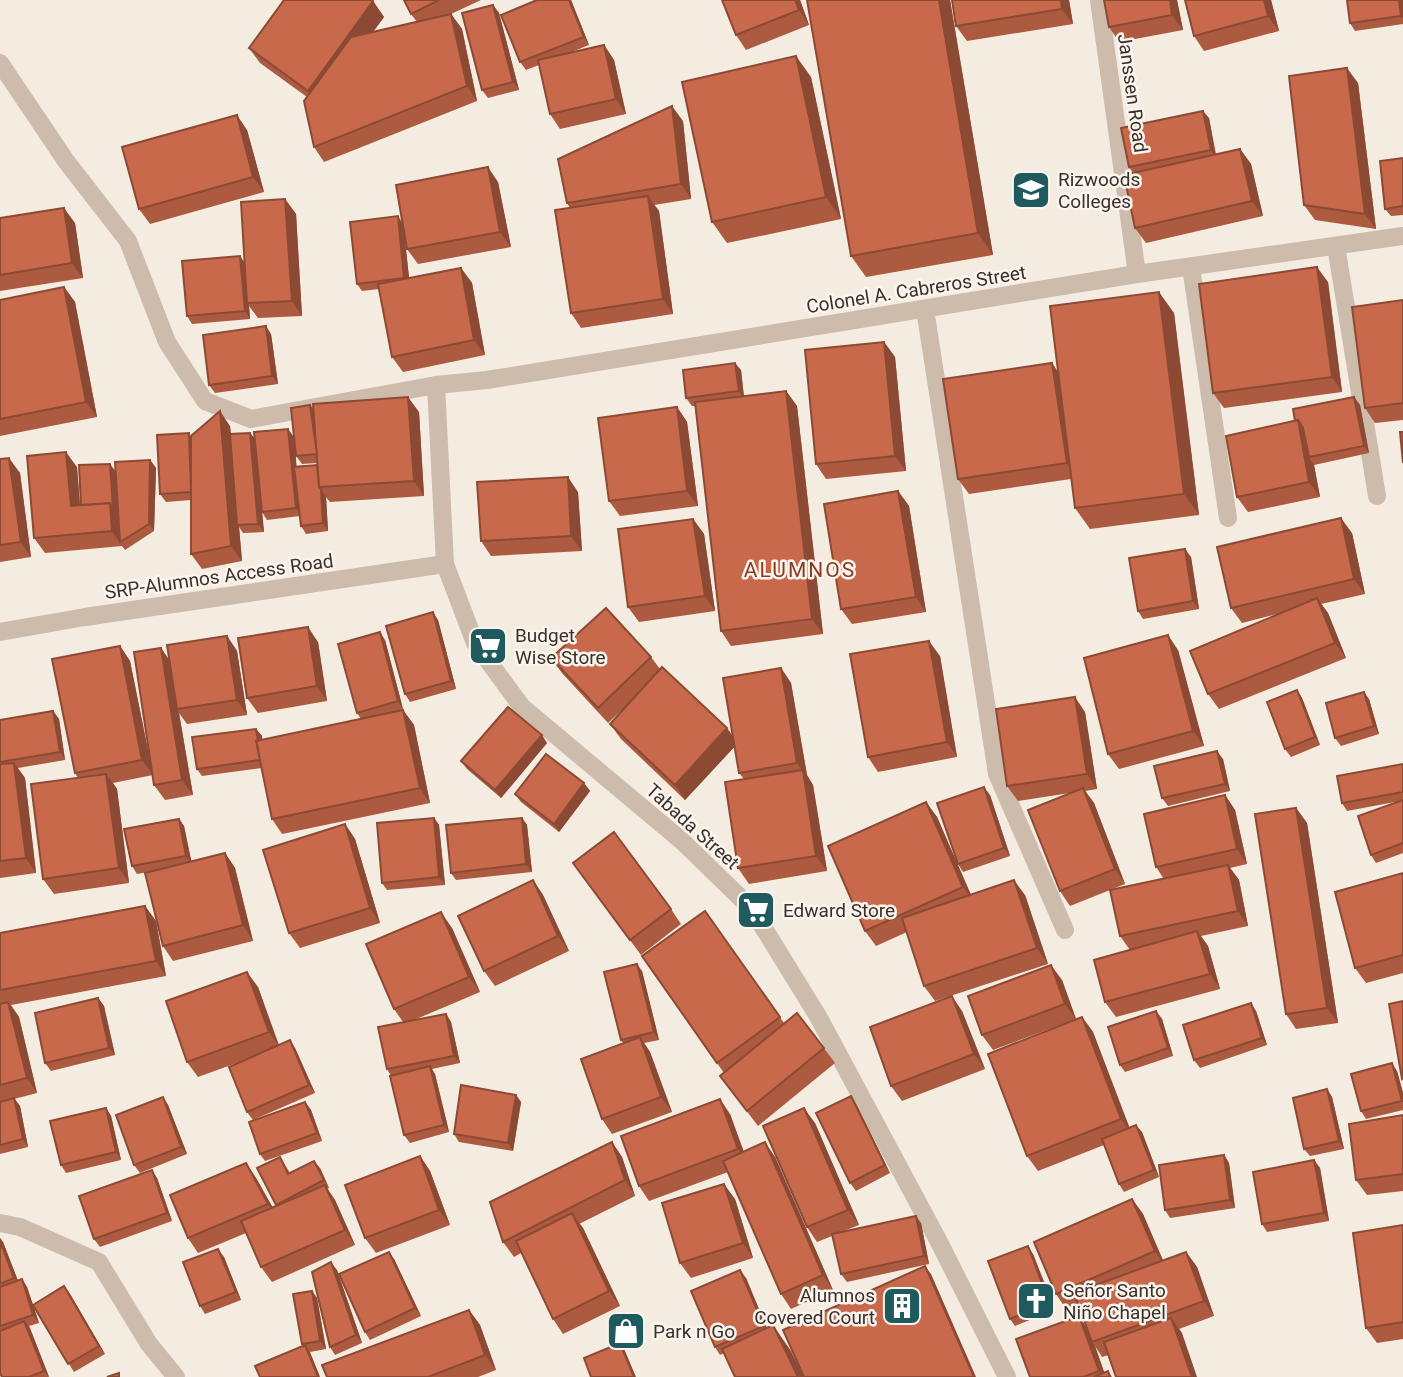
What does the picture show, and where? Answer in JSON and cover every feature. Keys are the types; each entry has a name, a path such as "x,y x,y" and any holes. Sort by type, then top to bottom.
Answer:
{"street":[{"name":"Janssen Road","path":"1099,0 1137,274"},
{"name":"Colonel A. Cabreros Street","path":"0,64 66,161 128,241 167,342 205,401 251,419 436,385 487,380 1137,274 1403,236"},
{"path":"1336,246 1377,496"},
{"path":"1191,267 1228,517"},
{"path":"925,309 996,774 1065,930"},
{"name":"Tabada Street","path":"436,385 445,564 475,643 522,707 682,841 752,909 819,1018 938,1240 1007,1377"},
{"name":"SRP-Alumnos Access Road","path":"0,632 445,564"},
{"path":"0,1223 20,1227 99,1262 149,1344 176,1377"}],"building":[{"path":"284,0 373,1 308,91 249,48"},
{"path":"404,0 439,0 411,14"},
{"path":"537,0 569,0 584,37 520,62 501,15"},
{"path":"722,0 795,0 799,10 736,35"},
{"path":"807,0 939,0 978,233 851,256"},
{"path":"952,0 1061,0 1062,9 956,26"},
{"path":"1104,0 1170,0 1172,15 1109,27"},
{"path":"1185,0 1264,0 1268,16 1194,36"},
{"path":"1347,0 1399,0 1401,16 1350,23"},
{"path":"493,5 513,82 482,90 462,13"},
{"path":"451,14 467,86 314,147 304,101 351,37"},
{"path":"604,45 616,99 550,114 538,60"},
{"path":"796,56 826,197 712,222 682,82"},
{"path":"1347,68 1365,214 1304,205 1289,76"},
{"path":"672,106 681,184 567,203 558,159"},
{"path":"1203,111 1211,150 1129,167 1121,128"},
{"path":"237,115 253,177 139,209 122,147"},
{"path":"1240,149 1252,201 1135,228 1124,175"},
{"path":"1403,158 1403,206 1385,209 1380,161"},
{"path":"488,167 500,232 407,249 396,185"},
{"path":"648,196 663,299 571,313 555,210"},
{"path":"285,199 292,301 247,303 241,202"},
{"path":"64,208 72,263 0,275 0,218"},
{"path":"398,216 404,278 357,284 350,222"},
{"path":"240,256 245,311 187,316 182,261"},
{"path":"1317,267 1332,377 1213,393 1199,284"},
{"path":"461,268 474,340 392,357 378,284"},
{"path":"64,287 86,402 0,419 0,300"},
{"path":"1159,292 1184,494 1075,508 1050,306"},
{"path":"1403,300 1403,403 1365,408 1352,307"},
{"path":"266,326 272,376 209,385 203,335"},
{"path":"884,342 895,456 816,464 805,350"},
{"path":"735,363 739,391 686,398 683,370"},
{"path":"1052,363 1067,463 958,479 943,379"},
{"path":"786,391 812,619 721,631 695,402"},
{"path":"408,397 414,481 319,487 313,404"},
{"path":"1354,397 1364,446 1309,457 1303,428 1298,420 1295,421 1293,409"},
{"path":"310,405 317,454 296,456 291,408"},
{"path":"677,407 687,491 609,501 598,418"},
{"path":"220,411 231,546 191,554 191,436"},
{"path":"1298,420 1309,482 1237,497 1226,436"},
{"path":"288,429 296,508 262,512 254,432"},
{"path":"1400,432 1403,432 1403,463"},
{"path":"189,433 191,492 160,494 157,435"},
{"path":"250,433 258,524 237,525 230,434"},
{"path":"66,452 71,506 110,503 112,531 34,538 27,456"},
{"path":"9,458 21,542 0,545 0,459"},
{"path":"150,460 149,524 120,542 115,462"},
{"path":"110,464 113,508 110,503 81,505 79,465"},
{"path":"317,465 323,523 301,526 294,467"},
{"path":"568,477 571,536 481,541 477,482"},
{"path":"898,491 916,597 841,609 824,504"},
{"path":"1341,518 1354,579 1231,608 1217,547"},
{"path":"693,519 705,596 628,607 618,529"},
{"path":"1185,549 1193,601 1138,611 1129,558"},
{"path":"1317,598 1335,643 1208,694 1190,651"},
{"path":"606,608 651,657 598,708 551,658"},
{"path":"433,612 451,681 405,694 386,626"},
{"path":"308,627 317,686 247,698 238,638"},
{"path":"380,632 398,701 357,713 338,644"},
{"path":"1168,635 1193,731 1108,754 1084,658"},
{"path":"227,636 237,700 177,709 167,645"},
{"path":"929,641 947,742 868,757 850,654"},
{"path":"120,646 142,760 75,773 52,659"},
{"path":"161,648 182,780 154,785 134,652"},
{"path":"662,667 727,728 675,785 610,724"},
{"path":"781,668 797,763 739,773 723,678"},
{"path":"1297,690 1315,737 1285,749 1267,702"},
{"path":"1364,692 1374,726 1335,738 1326,703"},
{"path":"1075,697 1087,774 1007,786 996,709"},
{"path":"508,707 542,735 495,790 461,761"},
{"path":"403,710 420,788 272,819 256,741"},
{"path":"53,711 60,752 0,762 0,720"},
{"path":"256,729 260,760 197,769 192,737"},
{"path":"1217,751 1225,784 1162,798 1154,766"},
{"path":"546,754 584,783 554,824 515,794"},
{"path":"14,763 26,858 0,861 0,764"},
{"path":"1403,764 1403,792 1342,803 1337,776"},
{"path":"803,770 816,856 738,868 725,782"},
{"path":"106,774 119,868 43,879 31,784"},
{"path":"984,787 1004,848 958,864 937,803"},
{"path":"1083,788 1115,869 1060,891 1028,810"},
{"path":"1225,795 1237,849 1156,867 1144,814"},
{"path":"1403,800 1403,843 1371,855 1358,816"},
{"path":"926,802 963,887 865,931 828,846"},
{"path":"1296,808 1327,1008 1286,1014 1255,814"},
{"path":"434,818 439,877 382,883 377,823"},
{"path":"522,818 526,864 451,873 446,825"},
{"path":"179,819 186,856 132,866 124,829"},
{"path":"345,824 370,908 289,933 263,850"},
{"path":"614,832 671,909 630,940 573,863"},
{"path":"225,853 243,925 163,946 145,873"},
{"path":"1228,865 1238,911 1120,936 1110,890"},
{"path":"1403,873 1403,955 1355,968 1335,892"},
{"path":"533,880 558,936 484,971 458,916"},
{"path":"1014,880 1037,948 924,986 902,918"},
{"path":"145,906 156,961 0,990 0,933"},
{"path":"705,911 780,1017 717,1063 642,956"},
{"path":"441,912 469,977 394,1009 366,944"},
{"path":"1197,931 1210,974 1105,1002 1094,960"},
{"path":"637,964 654,1032 621,1040 604,972"},
{"path":"1051,965 1065,1004 982,1035 968,996"},
{"path":"247,972 269,1032 187,1062 166,1001"},
{"path":"952,996 974,1054 891,1086 870,1027"},
{"path":"98,998 109,1048 45,1063 35,1013"},
{"path":"1403,1001 1403,1078 1402,1079 1389,1004"},
{"path":"8,1002 27,1078 0,1085 0,1004"},
{"path":"1251,1003 1262,1038 1194,1060 1183,1025"},
{"path":"1156,1011 1168,1048 1120,1065 1108,1027"},
{"path":"797,1013 824,1048 747,1111 720,1076"},
{"path":"446,1014 454,1056 387,1069 378,1027"},
{"path":"1082,1017 1121,1119 1027,1156 988,1054"},
{"path":"640,1037 661,1097 602,1119 581,1059"},
{"path":"290,1040 309,1085 247,1112 229,1067"},
{"path":"1392,1063 1402,1101 1361,1111 1351,1074"},
{"path":"430,1066 444,1125 404,1135 390,1076"},
{"path":"461,1085 516,1095 508,1143 454,1134"},
{"path":"1327,1089 1339,1141 1304,1149 1293,1098"},
{"path":"851,1096 885,1165 850,1183 816,1113"},
{"path":"163,1097 181,1147 134,1165 116,1115"},
{"path":"14,1098 23,1139 0,1145 0,1102"},
{"path":"720,1099 738,1149 639,1186 621,1136"},
{"path":"305,1102 317,1133 260,1154 249,1122"},
{"path":"106,1108 116,1152 61,1165 50,1121"},
{"path":"804,1108 848,1210 807,1227 763,1126"},
{"path":"1403,1115 1403,1174 1356,1180 1349,1124"},
{"path":"1136,1125 1154,1170 1119,1184 1102,1139"},
{"path":"612,1142 625,1180 503,1242 490,1202"},
{"path":"765,1142 823,1275 781,1294 723,1161"},
{"path":"1224,1155 1230,1200 1165,1210 1159,1165"},
{"path":"420,1156 439,1210 365,1238 345,1185"},
{"path":"280,1157 288,1174 314,1161 324,1180 276,1205 257,1168"},
{"path":"1314,1160 1324,1213 1262,1224 1253,1172"},
{"path":"246,1163 268,1204 188,1238 170,1195"},
{"path":"152,1170 167,1213 94,1239 79,1196"},
{"path":"724,1184 743,1243 680,1263 662,1203"},
{"path":"325,1185 345,1230 261,1267 241,1221"},
{"path":"1132,1199 1155,1251 1056,1294 1034,1242"},
{"path":"572,1213 609,1291 553,1319 516,1241"},
{"path":"916,1216 924,1256 841,1274 832,1234"},
{"path":"1403,1225 1403,1322 1366,1328 1353,1233"},
{"path":"0,1241 14,1278 0,1284"},
{"path":"1028,1246 1049,1302 1010,1319 988,1261"},
{"path":"218,1249 236,1292 200,1306 183,1262"},
{"path":"389,1252 415,1308 365,1332 339,1274"},
{"path":"1186,1252 1204,1301 1092,1342 1074,1293"},
{"path":"331,1262 356,1335 330,1347 312,1272"},
{"name":"Alumnos Covered Court","path":"925,1266 974,1377 804,1377 783,1330"},
{"path":"740,1270 764,1326 715,1347 691,1291"},
{"path":"22,1279 33,1315 0,1326 0,1287"},
{"path":"64,1286 99,1346 68,1364 33,1305"},
{"path":"312,1291 320,1341 302,1344 293,1294"},
{"path":"469,1310 485,1355 428,1377 327,1377 322,1365"},
{"path":"1079,1316 1099,1371 1083,1377 1030,1377 1016,1339"},
{"path":"1171,1318 1192,1377 1116,1377 1104,1342"},
{"path":"24,1321 44,1371 29,1377 2,1377 0,1331"},
{"path":"773,1325 798,1377 735,1377 722,1349"},
{"path":"620,1343 634,1377 591,1377 584,1358"},
{"path":"305,1345 318,1377 260,1377 255,1366"},
{"path":"1108,1371 1110,1377 1094,1377"}],"place":[{"name":"Rizwoods Colleges","path":"1031,190"},
{"name":"Budget Wise Store","path":"488,646"},
{"name":"Edward Store","path":"756,910"},
{"name":"Señor Santo Niño Chapel","path":"1036,1301"},
{"name":"Alumnos Covered Court","path":"902,1306"},
{"name":"Park n Go","path":"626,1331"}],"district":[{"name":"ALUMNOS","path":"800,570"}]}
